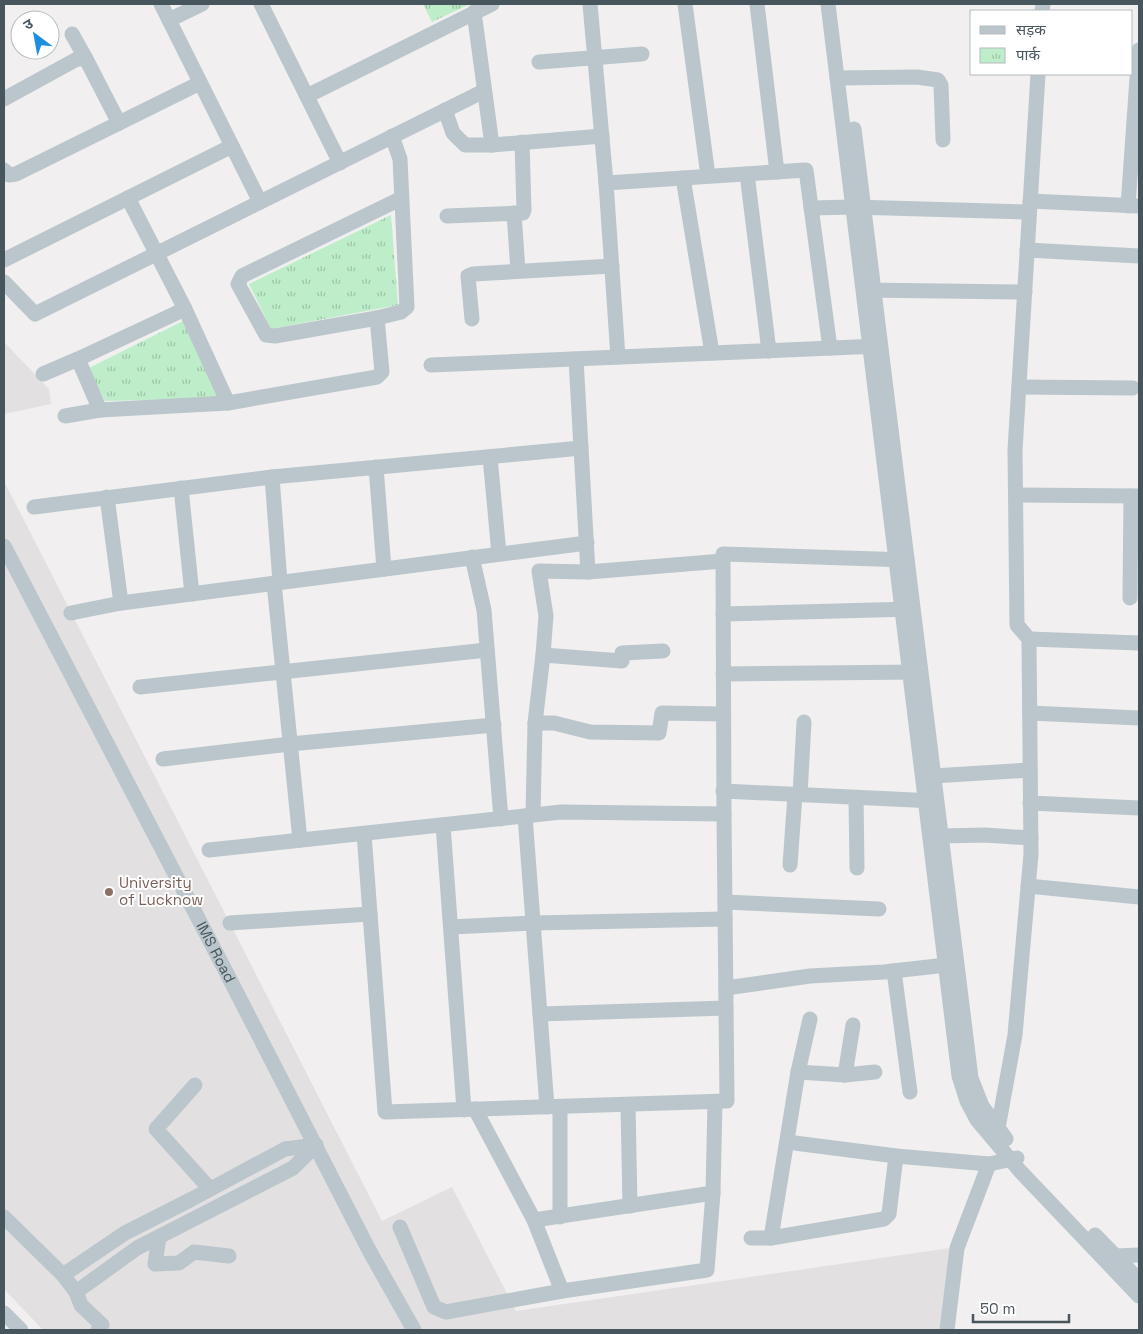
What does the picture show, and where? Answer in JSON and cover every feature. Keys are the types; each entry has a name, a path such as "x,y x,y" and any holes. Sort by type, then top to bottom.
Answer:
{"street":[{"path":"161,4 260,202"},
{"path":"169,20 202,4"},
{"path":"261,4 340,162"},
{"path":"307,96 492,4"},
{"path":"590,4 606,183 618,357"},
{"path":"685,4 708,176"},
{"path":"757,4 777,172"},
{"path":"828,4 842,78 951,964 971,1078 982,1106 1016,1158"},
{"path":"838,4 842,78"},
{"path":"474,12 492,145"},
{"path":"72,34 119,123"},
{"path":"812,208 1134,206 1139,50"},
{"path":"539,62 642,54"},
{"path":"4,98 77,60 86,59"},
{"path":"998,1128 1015,1035 1031,838 1029,639 1017,625 1015,450 1038,75"},
{"path":"842,78 923,77 938,80 941,85 943,140"},
{"path":"4,170 9,175 16,174 200,83"},
{"path":"4,282 36,314 484,90"},
{"path":"445,110 453,133 465,145 492,145 602,136"},
{"path":"392,136 400,159 402,198 407,307 402,312 377,318 275,336 266,335 238,284 242,276 402,198"},
{"path":"447,216 523,213 522,142"},
{"path":"4,260 232,146"},
{"path":"606,183 806,170 830,348"},
{"path":"747,174 770,351"},
{"path":"683,178 712,353"},
{"path":"128,198 185,309 228,403"},
{"path":"514,213 518,271"},
{"path":"1027,250 1139,256"},
{"path":"472,319 468,276 473,274 612,266"},
{"path":"868,290 1025,292"},
{"path":"43,374 185,309"},
{"path":"65,416 100,410 228,403 377,377 382,372 377,318"},
{"path":"431,365 875,346"},
{"path":"78,359 100,410"},
{"path":"576,359 588,572"},
{"path":"1019,387 1133,388"},
{"path":"34,507 272,476 581,448"},
{"path":"490,457 499,554"},
{"path":"376,467 384,569"},
{"path":"272,476 283,672 300,840"},
{"path":"180,488 192,594"},
{"path":"1016,495 1135,496 1130,598"},
{"path":"107,497 121,603"},
{"path":"71,613 121,603 587,543"},
{"name":"IMS Road","path":"4,546 375,1260 414,1330"},
{"path":"364,834 385,1112 727,1102 723,791 723,554 902,560"},
{"path":"472,558 484,610 501,819"},
{"path":"560,1217 553,1107 540,1014 533,923 529,816 535,723 546,616 539,572 588,572 723,562"},
{"path":"723,614 908,609"},
{"path":"1029,639 1139,643"},
{"path":"140,687 487,650"},
{"path":"543,655 622,661 622,653 663,651"},
{"path":"723,674 915,673"},
{"path":"915,673 934,776 931,802 941,836 959,1076 967,1101 978,1120 1075,1221 1139,1296"},
{"path":"535,723 554,723 590,732 622,734 659,733 662,713 723,714"},
{"path":"1030,713 1139,718"},
{"path":"790,865 804,722"},
{"path":"163,759 290,744 494,725"},
{"path":"934,776 1030,770"},
{"path":"723,791 931,802"},
{"path":"856,798 857,868"},
{"path":"1030,803 1139,808"},
{"path":"209,850 561,812 724,814"},
{"path":"443,825 450,927 470,1110 534,1220 562,1291"},
{"path":"941,836 985,835 1031,838"},
{"path":"1028,886 1139,896"},
{"path":"725,902 879,909"},
{"path":"230,924 370,914"},
{"path":"450,927 533,923 725,919"},
{"path":"726,988 810,976 894,971 951,964"},
{"path":"894,971 910,1092"},
{"path":"540,1014 726,1008"},
{"path":"771,1238 798,1072 810,1019"},
{"path":"844,1075 854,1025"},
{"path":"798,1072 844,1075 875,1072"},
{"path":"195,1085 156,1129 210,1189"},
{"path":"400,1227 434,1307 446,1312 562,1291 707,1270 713,1193 715,1102"},
{"path":"628,1105 630,1206"},
{"path":"787,1142 896,1156 989,1164 1016,1158"},
{"path":"63,1275 125,1232 285,1149 316,1145"},
{"path":"76,1292 137,1248 294,1168 316,1145"},
{"path":"751,1238 771,1238 884,1219 889,1214 896,1156"},
{"path":"947,1330 957,1248 989,1164"},
{"path":"534,1220 713,1193"},
{"path":"4,1217 63,1275 76,1292 84,1309 102,1325 98,1330"},
{"path":"1075,1221 1116,1256 1139,1280"},
{"path":"159,1237 155,1264 179,1263 194,1252 229,1256"},
{"path":"1116,1256 1139,1255"},
{"path":"4,1312 21,1330"}],"shaded area":[{"path":"4,342 49,389 51,404 4,414"},
{"name":"University of Lucknow","path":"4,481 382,1221 452,1187 516,1311 950,1248 941,1330 43,1330 4,1289"}],"green space":[{"path":"423,4 470,4 432,22"},
{"path":"391,215 398,305 271,329 249,284"},
{"path":"183,321 219,398 105,401 89,368"}],"place":[{"name":"University of Lucknow","path":"109,892"}]}
